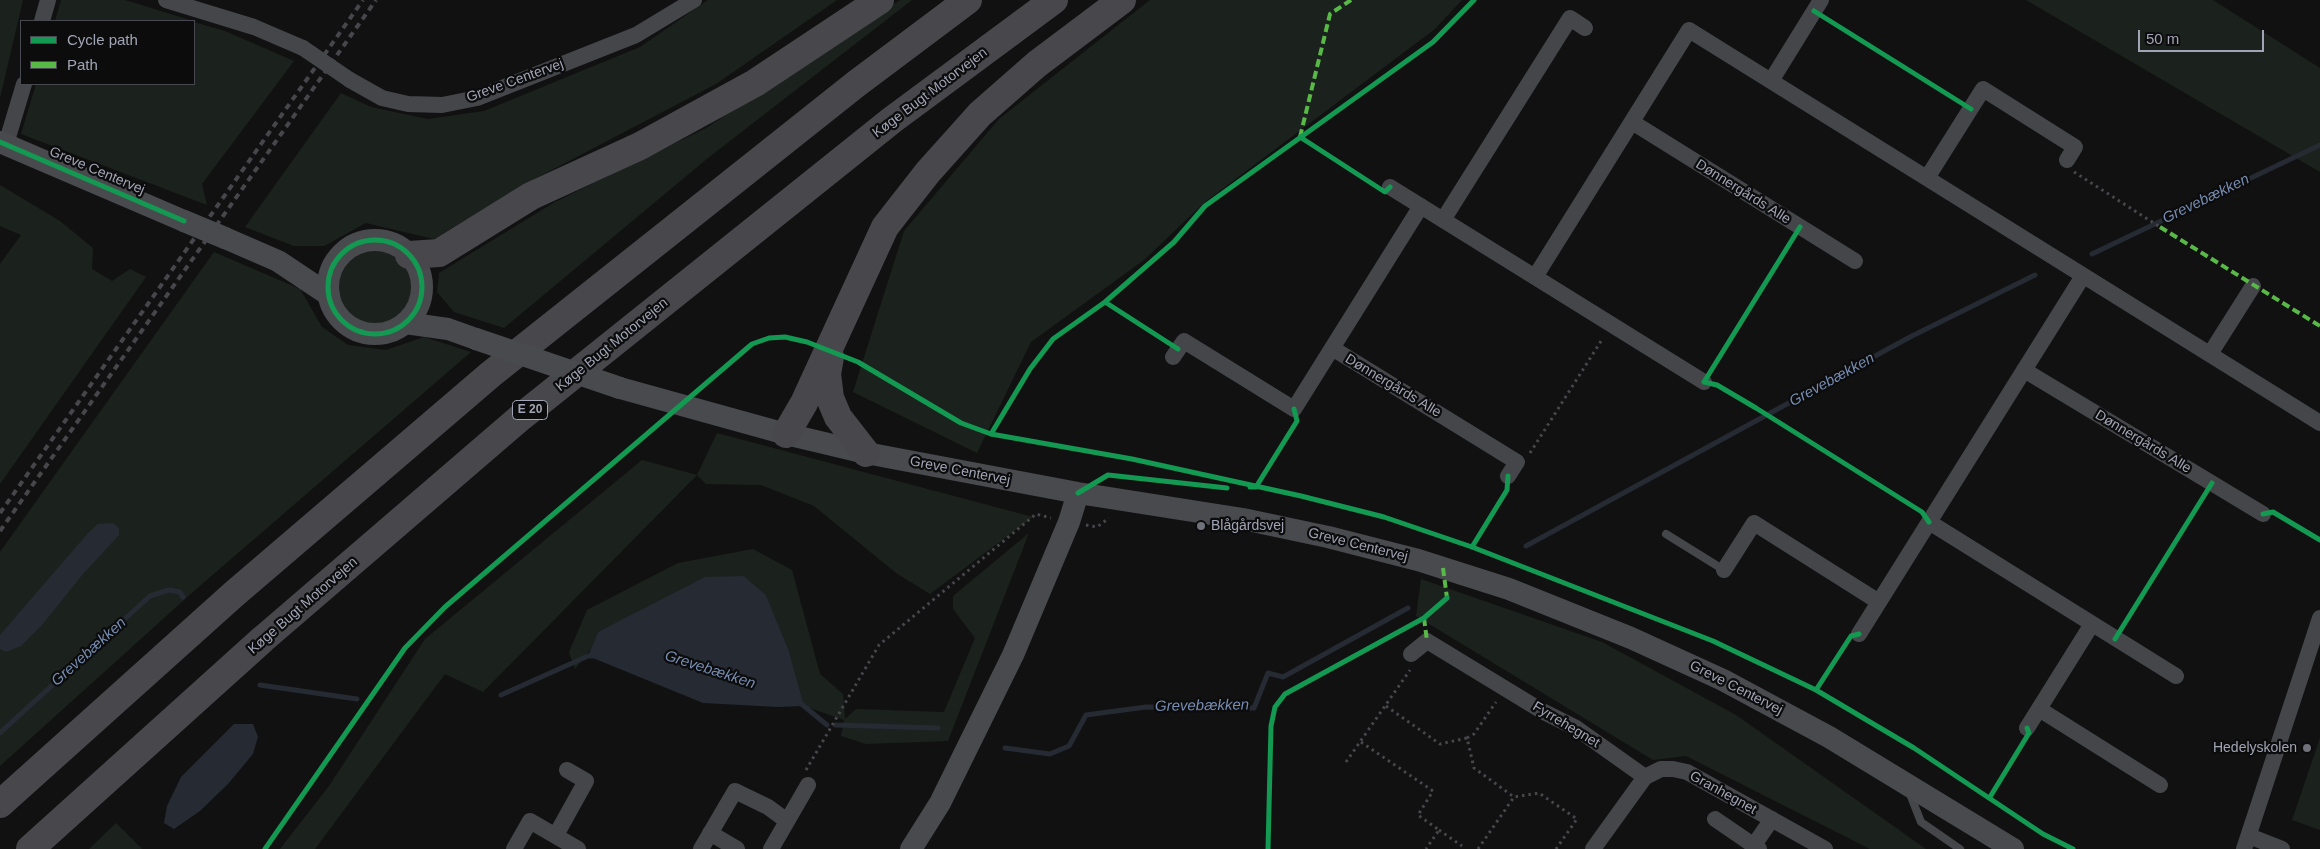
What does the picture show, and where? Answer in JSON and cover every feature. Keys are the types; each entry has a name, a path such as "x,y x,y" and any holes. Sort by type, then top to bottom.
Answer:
{"highway":[{"path":"409,255 439,253 530,196 640,146 755,83 880,0"},
{"path":"0,804 234,594 491,374 856,84 968,0"},
{"name":"Køge Bugt Motorvejen","path":"30,849 263,639 521,418 892,120 1054,0"},
{"path":"786,434 804,402 885,227 928,172 987,108 1036,64 1122,0"},
{"path":"832,341 827,374 830,398 838,417 866,453"}],"street":[{"path":"42,20 48,0"},
{"name":"Greve Centervej","path":"166,0 254,27 303,48 350,80 382,98 408,104 442,105 477,98 636,35 694,0"},
{"path":"1771,81 1821,0"},
{"path":"1443,220 1570,18 1585,28"},
{"path":"1535,277 1689,30 2320,423"},
{"name":"Greve Centervej","path":"24,85 3,143 278,261 329,295"},
{"path":"1927,178 1983,89 2075,147 2067,160"},
{"name":"Dønnergårds Alle","path":"1632,122 1855,262"},
{"path":"1390,186 1704,382"},
{"name":"Dønnergårds Alle","path":"1173,358 1184,341 1294,409 1421,206"},
{"path":"370,241 398,246 409,255 420,275 421,297 415,312 405,323 393,331 380,334 365,333 352,328 341,320 333,308 329,295 329,279 335,263 344,252 356,244 370,241"},
{"name":"Greve Centervej","path":"278,261 308,264 335,263"},
{"path":"1859,634 2083,276"},
{"path":"2210,354 2253,286"},
{"path":"421,297 448,329"},
{"name":"Greve Centervej","path":"405,323 448,329 620,388 786,434 866,453 1078,493 1243,519 1328,537 1418,560 1509,589 1631,638 1724,680 1829,737 2013,849"},
{"name":"Dønnergårds Alle","path":"1332,348 1517,462"},
{"name":"Dønnergårds Alle","path":"2024,370 2263,514"},
{"path":"1508,476 1517,462"},
{"path":"911,849 940,803 1013,655 1069,522 1078,493"},
{"path":"1929,522 2176,676"},
{"path":"1724,570 1754,523 1879,602"},
{"path":"2282,849 2247,843 2320,618"},
{"path":"2027,728 2092,624"},
{"name":"Fyrrehegnet","path":"1410,654 1428,641 1542,711 1576,728 1646,776"},
{"path":"2039,709 2160,785"},
{"name":"Granhegnet","path":"1646,776 1661,769 1687,772 1825,849"},
{"path":"556,835 586,781 567,770"},
{"path":"1593,849 1646,776"},
{"path":"771,849 808,785"},
{"path":"701,849 735,791 768,807 787,821"},
{"name":"Granhegnet","path":"1715,819 1757,847 1772,819"},
{"name":"Greve Centervej","path":"1962,819 1992,849"},
{"path":"514,849 530,821 578,849"},
{"path":"710,833 737,849"}],"lane":[{"path":"1666,534 1724,570"},
{"path":"1906,783 1921,822 1960,849"}],"path":[{"path":"2067,160 2070,170 2160,227"},
{"path":"1517,462 1522,465 1611,324"},
{"path":"808,785 802,777 879,645 1036,514"},
{"path":"1346,762 1410,672 1410,654"},
{"path":"1386,706 1440,744 1467,738 1474,734 1505,688"},
{"path":"1467,738 1474,768 1514,797 1539,793 1576,819 1556,849"},
{"path":"1361,742 1433,791 1418,815 1462,846"},
{"path":"1478,849 1514,797"},
{"path":"1426,849 1439,830"}],"shaded area":[{"path":"0,0 23,0 0,98"},
{"path":"61,0 125,0 190,20 55,20"},
{"path":"708,0 837,0 716,84 525,184 434,239 366,223 324,246 294,246 245,227 341,93 371,107 428,119 484,111 640,47"},
{"path":"900,0 912,0 708,158 504,328 454,312 437,292 439,273 555,202 706,128"},
{"path":"1150,0 1462,0 1435,29 1205,202 1144,260 1031,342 977,453 853,392 904,231 999,119"},
{"path":"2026,0 2213,0 2320,68 2320,172"},
{"path":"195,22 225,31 294,61 202,184 207,205 21,134 36,85 195,85"},
{"path":"0,185 60,221 93,248 92,269 112,281 130,269 146,277 0,484 0,264 21,235 0,226"},
{"path":"375,251 396,257 406,267 412,288 406,309 396,319 375,325 354,319 344,309 338,288 344,267 354,257"},
{"path":"214,252 300,289 322,327 348,345 386,350 424,337 471,352 194,591 0,766 0,552"},
{"path":"717,433 1033,517 930,594 896,573 814,506 761,485 706,484 697,475"},
{"path":"642,460 697,475 483,692 445,674 315,849 280,849 329,786 425,639"},
{"path":"1029,533 948,741 866,744 841,736 844,720 804,706 789,651 766,595 744,576 598,632 591,649 575,669 569,652 587,610 678,563 753,549 792,570 820,674 843,694 845,719 856,709 944,712 975,638 953,609 953,596"},
{"path":"1421,579 1602,642 1736,715 1926,849 1870,849 1686,756 1653,760 1416,616"},
{"path":"2320,738 2320,830 2292,820"},
{"path":"116,823 142,849 89,849"}],"water":[{"path":"113,523 119,528 119,535 83,574 42,625 21,646 6,652 0,649 0,635 89,532 98,524"},
{"path":"744,576 766,595 789,651 804,706 778,707 703,703 588,656 598,632 705,577"},
{"path":"234,724 253,724 258,737 253,754 228,784 200,811 174,829 164,823 167,806 181,777"}],"waterway":[{"name":"Grevebækken","path":"2092,254 2320,145"},
{"name":"Grevebækken","path":"1526,546 1910,337 2035,275"},
{"name":"Grevebækken","path":"0,733 150,596 169,590 180,592 183,597"},
{"name":"Grevebækken","path":"1005,748 1050,754 1069,746 1086,715 1146,707 1254,708 1268,673 1283,677 1408,608"},
{"name":"Grevebækken","path":"501,695 588,656 595,656"},
{"name":"Grevebækken","path":"260,685 357,699"},
{"name":"Grevebækken","path":"799,702 827,725"},
{"name":"Grevebækken","path":"835,725 938,728"}],"railway":[{"path":"0,513 363,0"},
{"path":"0,531 376,0"}],"marked path":[{"path":"1300,137 1330,14 1351,0"},
{"path":"2160,227 2320,326"},
{"path":"1443,568 1447,598"},
{"path":"1424,618 1427,641"}],"cycle path":[{"path":"991,434 1030,369 1053,339 1105,302 1174,242 1205,206 1433,42 1474,0"},
{"path":"1814,11 1971,109"},
{"path":"1300,137 1385,192 1390,187"},
{"path":"0,142 184,221"},
{"path":"1800,227 1704,382 1717,385 1756,408 1922,512 1929,522"},
{"path":"375,240 393,244 408,254 418,269 422,287 418,305 408,320 393,330 375,334 357,330 342,320 332,305 328,287 332,269 342,254 357,244 375,240"},
{"path":"1105,302 1178,349"},
{"path":"265,849 405,648 445,607 752,344 769,338 785,337 807,342 858,362 961,423 991,434 1132,459 1301,496 1384,517 1472,547 1713,641 1816,690 1914,748 2043,834 2073,849"},
{"path":"1250,487 1256,487 1297,421 1294,409"},
{"path":"1078,493 1108,475 1227,488"},
{"path":"1472,547 1507,490 1508,476"},
{"path":"2115,639 2212,483"},
{"path":"2263,514 2273,512 2320,540"},
{"path":"1268,849 1271,726 1275,707 1285,694 1424,618 1447,598"},
{"path":"1816,690 1851,636 1859,634"},
{"path":"1990,797 2029,733 2027,728"}],"place":[{"name":"Blågårdsvej","path":"1201,526"},
{"name":"Hedelyskolen","path":"2307,748"}]}
